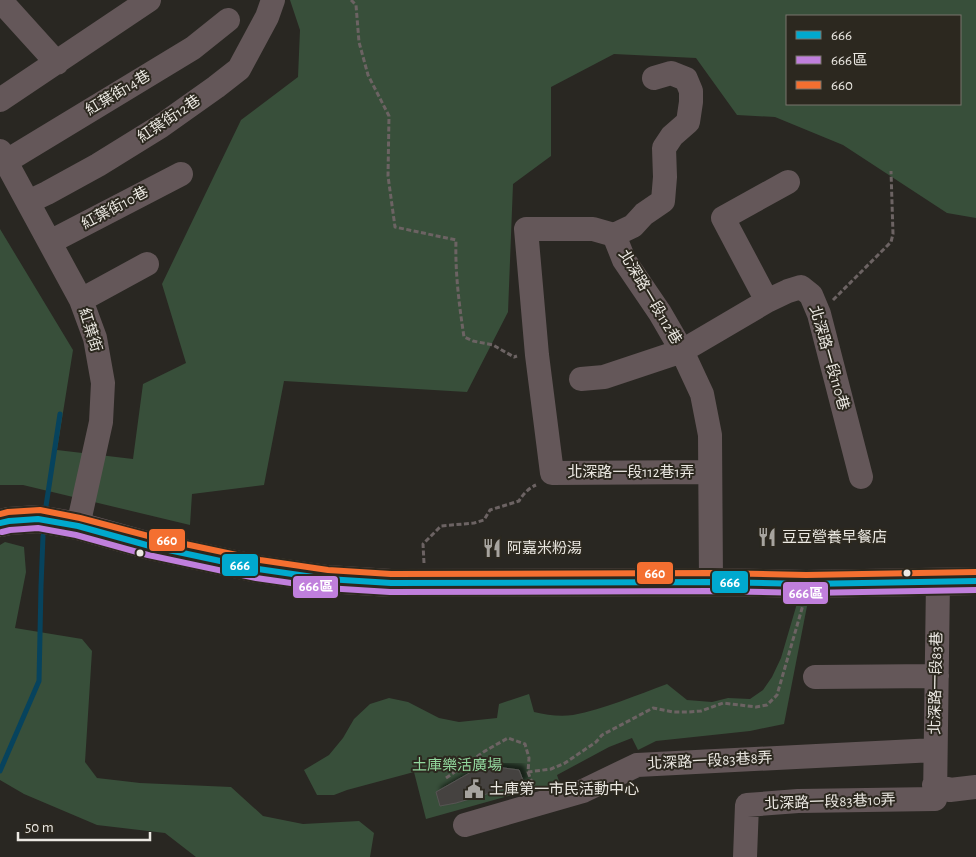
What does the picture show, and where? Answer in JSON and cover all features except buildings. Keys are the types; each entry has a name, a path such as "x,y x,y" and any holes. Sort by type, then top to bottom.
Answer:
{"main road":[{"path":"0,523 38,519 78,526 150,546 258,569 327,579 391,583 711,582 806,584 976,581"}],"street":[{"path":"0,100 149,0"},
{"name":"紅葉街12巷","path":"28,202 98,165 153,131 216,87 238,69 267,17 273,0"},
{"path":"4,2 57,63"},
{"name":"紅葉街14巷","path":"3,156 193,48 228,20"},
{"name":"北深路一段112巷","path":"654,78 671,73 686,79 692,91 688,122 672,136 664,148 665,177 663,201 644,214 633,226 614,235 624,260 660,313 682,351 702,394 710,435 711,582"},
{"name":"紅葉街","path":"3,156 82,300 95,338 103,383 101,422 78,526"},
{"name":"紅葉街10巷","path":"50,242 181,174"},
{"path":"767,301 722,218 788,182"},
{"path":"546,479 526,229 593,228 614,235"},
{"path":"82,300 147,264"},
{"name":"北深路一段110巷","path":"581,378 604,377 682,351 767,301 801,287 811,295 819,314 861,477"},
{"name":"北深路一段112巷1弄","path":"546,479 710,472"},
{"name":"北深路一段83巷","path":"935,792 938,581"},
{"path":"815,677 937,676"},
{"name":"北深路一段83巷8弄","path":"465,825 583,791 637,765 935,750"},
{"path":"935,792 976,787"},
{"name":"北深路一段83巷10弄","path":"745,857 747,805 935,792"}],"path":[{"path":"351,0 356,5 359,42 368,75 389,116 388,176 395,227 456,240 458,297 464,336 473,341 493,345 514,356 537,355"},
{"path":"819,314 891,242 893,234 891,171"},
{"path":"425,583 423,544 440,526 474,523 484,520 490,510 519,501 522,495 533,486 546,479"},
{"path":"446,778 485,751 508,738 525,744 529,758 528,772 551,769 565,763 596,742 602,735 653,708 673,712 689,712 701,711 723,703 749,706 768,705 777,695 804,602 806,584"}],"green space":[{"path":"290,0 976,0 976,218 947,213 843,145 775,117 737,115 696,58 614,54 551,87 551,156 513,184 508,312 467,392 284,381 264,485 192,494 190,525 23,485 0,485 0,229 73,350 57,450 133,459 143,384 186,363 162,284 241,120 298,77 300,30"},
{"path":"5,542 24,547 26,572 15,628 82,639 92,651 85,762 97,778 140,783 231,787 263,816 303,824 359,821 374,833 370,857 196,857 165,833 97,825 24,794 0,780 0,545"},
{"name":"土庫樂活廣場","path":"798,600 808,601 784,724 750,731 656,741 638,750 632,738 609,747 557,775 560,784 526,791 426,819 414,772 334,795 317,795 304,770 329,755 343,738 354,719 370,704 389,698 408,702 439,718 459,722 497,718 499,704 529,694 534,712 558,716 573,715 597,709 667,684 687,700 712,702 728,698 750,699 763,690 772,677 781,658"}],"waterway":[{"path":"46,506 60,414"},
{"path":"0,771 39,681 43,536"}],"transit line":[{"name":"660","path":"0,514 40,510 80,518 152,537 260,560 328,570 391,574 711,573 806,575 976,572"},
{"name":"666","path":"0,523 38,519 78,526 150,546 258,569 327,579 391,583 711,582 806,584 976,581"},
{"name":"666區","path":"2,532 38,528 76,535 148,555 256,578 326,588 390,592 711,591 806,593 976,590"}],"place":[{"name":"豆豆營養早餐店","path":"767,537"},
{"name":"阿嘉米粉湯","path":"492,548"},
{"name":"土庫第一市民活動中心","path":"474,789"}]}
